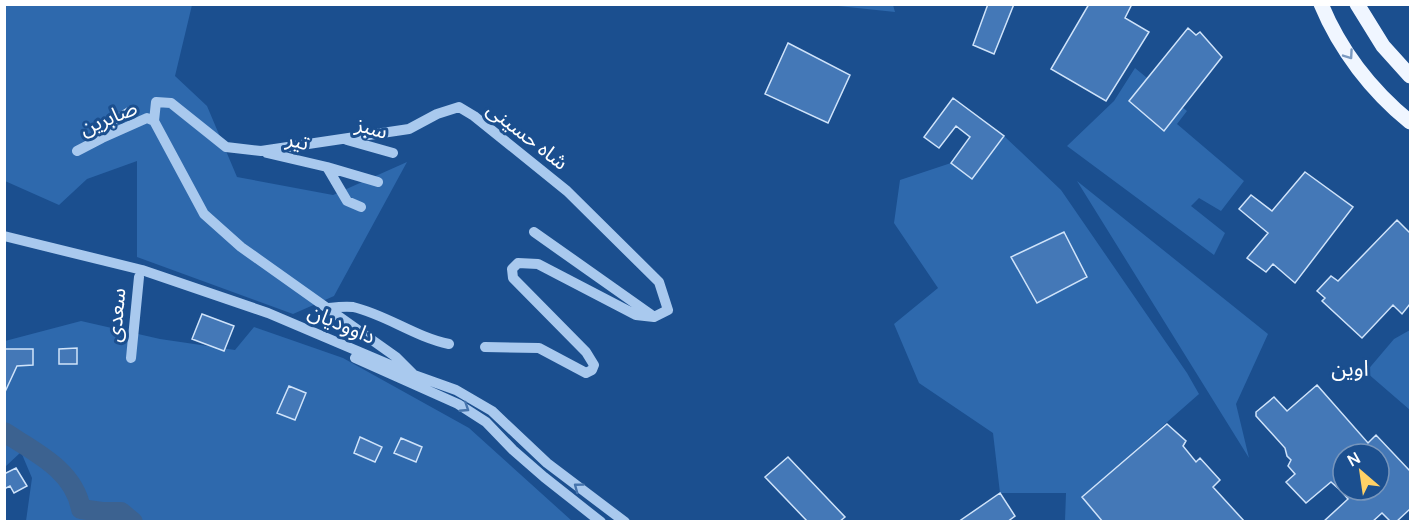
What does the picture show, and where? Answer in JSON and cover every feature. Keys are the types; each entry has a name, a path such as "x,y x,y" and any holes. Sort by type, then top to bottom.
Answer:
{"main road":[{"path":"1321,4 1336,37 1365,77 1410,122"},
{"path":"1357,4 1383,46 1410,76"}],"street":[{"name":"شاه حسینی","path":"154,121 156,102 171,103 226,147 261,151 409,129 437,114 459,107 474,116 552,178 659,282 668,310 654,317"},
{"name":"صابرین","path":"77,151 147,118 154,121"},
{"path":"154,121 204,214 241,247 396,357 413,379"},
{"name":"سبز","path":"341,138 393,153"},
{"name":"تیر","path":"261,151 327,167 378,183"},
{"name":"تیر","path":"327,167 347,201 361,207"},
{"path":"534,232 654,317"},
{"name":"داوودیان","path":"4,236 142,270 257,309 413,379 486,422 544,477 601,522"},
{"name":"داوودیان","path":"4,243 71,258 138,277 266,319 413,379 456,390 492,411 547,463 625,522"},
{"path":"485,347 539,348 586,373 592,370 594,364 586,352 513,278 512,269 518,263 538,264 636,315 654,317"},
{"name":"سعدی","path":"131,358 138,277"},
{"path":"329,308 351,306 400,324 428,339 449,344"}],"shaded area":[{"path":"5,4 192,5 175,76 207,106 237,177 333,195 407,162 334,296 293,314 137,257 137,161 87,179 59,205 5,181"},
{"path":"829,5 893,5 895,12"},
{"path":"1135,68 1187,111 1177,124 1244,181 1221,211 1199,198 1191,206 1225,233 1214,255 1067,146 1114,101"},
{"path":"1004,136 1061,190 1187,373 1199,394 1083,496 1103,521 1065,521 1066,493 1000,493 993,433 919,383 894,324 938,288 894,223 900,180 951,163 972,179"},
{"path":"1077,181 1268,334 1236,404 1249,458"},
{"path":"81,321 160,339 235,350 254,327 343,358 469,428 572,521 26,521 32,478 21,452 5,467 5,341"},
{"path":"1410,330 1410,410 1366,372 1394,339"}],"building":[{"path":"988,4 1014,4 994,54 973,45"},
{"path":"1089,4 1132,4 1125,18 1149,32 1106,101 1051,69"},
{"path":"1188,28 1196,35 1200,32 1222,57 1164,131 1129,101"},
{"path":"788,43 850,75 828,123 765,94"},
{"path":"953,98 1004,136 972,179 951,163 970,137 956,126 939,148 924,137"},
{"path":"129,107 133,116 110,126 107,121"},
{"path":"1305,172 1353,207 1295,283 1273,264 1266,272 1247,258 1268,233 1239,209 1251,195 1272,211"},
{"path":"1397,220 1410,233 1410,304 1402,314 1393,305 1362,338 1322,301 1325,298 1317,291 1331,276 1338,281"},
{"path":"1064,232 1087,277 1037,303 1011,257"},
{"path":"202,314 234,326 224,351 192,339"},
{"path":"77,348 77,364 59,364 59,349"},
{"path":"4,349 33,349 33,365 17,366 4,394"},
{"path":"1317,385 1367,442 1331,442 1331,482 1306,503 1286,482 1295,474 1288,466 1291,460 1285,448 1256,416 1256,412 1274,397 1287,411"},
{"path":"289,386 306,393 295,420 277,413"},
{"path":"1167,424 1186,441 1183,446 1196,462 1200,458 1220,480 1213,487 1245,522 1103,522 1082,497"},
{"path":"1376,435 1383,442 1369,442"},
{"path":"360,437 382,447 375,462 354,453"},
{"path":"401,438 422,447 416,462 394,453"},
{"path":"1391,451 1410,471 1410,509 1396,522 1391,522 1382,513 1372,522 1323,522 1345,502 1391,502"},
{"path":"788,457 845,517 839,522 808,522 765,477"},
{"path":"16,468 27,486 14,493 10,486 4,489 4,474"},
{"path":"1000,493 1015,516 1007,522 958,522"}],"waterway":[{"path":"4,432 52,463 70,483 81,509 121,512 133,522"}],"district":[{"name":"اوین","path":"1350,368"}]}
